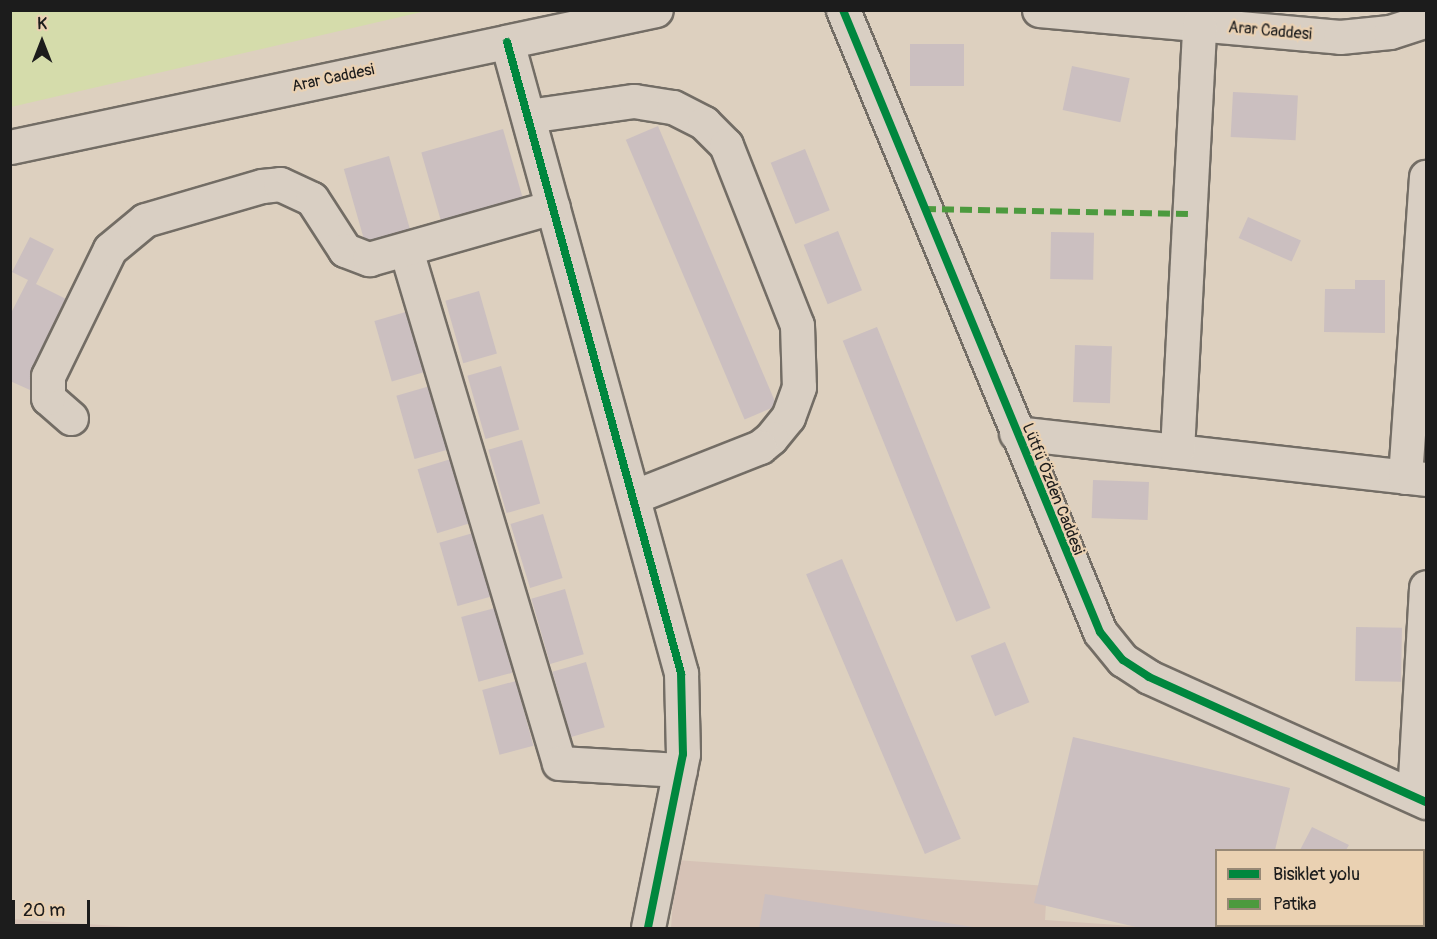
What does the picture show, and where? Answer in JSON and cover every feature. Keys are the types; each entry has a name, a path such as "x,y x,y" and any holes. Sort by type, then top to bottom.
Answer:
{"street":[{"name":"Arar Caddesi","path":"10,147 507,42 552,22 656,10"},
{"name":"Lütfü Özden Caddesi","path":"843,10 1090,614 1100,633 1123,660 1149,677 1420,799"},
{"name":"Arar Caddesi","path":"1039,10 1155,16 1199,25 1340,37 1390,32 1426,20"},
{"path":"1177,451 1199,25"},
{"path":"507,42 681,673 685,723 680,770 648,928"},
{"path":"528,117 634,101 673,107 704,123 726,145 797,325 799,387 788,417 771,438 760,447 633,497"},
{"path":"1016,433 1416,478 1426,177"},
{"path":"70,418 48,398 48,376 110,249 145,219 261,186 280,184 312,199 339,243 353,255 377,259 553,207"},
{"path":"406,250 559,764 680,770"},
{"path":"1420,799 1426,587"}],"shaded area":[{"path":"676,860 1047,886 1045,920 1161,928 671,928"},
{"path":"11,919 147,928 11,928"}],"green space":[{"path":"11,10 426,10 426,11 11,107"}],"building":[{"path":"910,44 964,44 964,86 910,86"},
{"path":"1072,66 1130,78 1120,122 1063,110"},
{"path":"1233,92 1298,95 1296,140 1231,137"},
{"path":"658,126 777,406 745,420 626,140"},
{"path":"503,129 523,199 441,223 421,152"},
{"path":"805,149 830,210 795,224 771,163"},
{"path":"389,156 411,232 366,245 344,169"},
{"path":"1248,217 1301,241 1292,262 1239,238"},
{"path":"838,231 862,290 828,304 804,245"},
{"path":"1051,232 1094,233 1093,280 1050,279"},
{"path":"30,237 54,249 36,284 74,303 30,390 10,381 10,315 28,280 12,272"},
{"path":"1355,280 1385,280 1385,333 1324,332 1325,289 1355,289"},
{"path":"479,291 497,353 463,363 445,301"},
{"path":"409,311 426,372 392,381 374,321"},
{"path":"877,327 991,608 956,622 843,341"},
{"path":"1075,345 1112,346 1110,403 1073,402"},
{"path":"501,366 519,429 486,439 467,376"},
{"path":"430,386 448,449 415,459 396,396"},
{"path":"522,440 540,503 507,513 488,450"},
{"path":"451,459 471,523 437,533 418,469"},
{"path":"1093,480 1149,482 1148,520 1092,518"},
{"path":"543,514 563,578 530,588 510,524"},
{"path":"473,533 491,596 458,606 439,543"},
{"path":"842,559 961,839 925,854 806,574"},
{"path":"565,589 584,654 550,664 531,599"},
{"path":"495,608 512,673 479,682 461,617"},
{"path":"1356,627 1402,628 1401,682 1355,681"},
{"path":"1005,642 1029,702 995,716 971,656"},
{"path":"586,662 605,727 571,737 552,672"},
{"path":"516,681 533,746 500,755 482,690"},
{"path":"1073,737 1290,788 1275,849 1215,849 1215,927 1256,928 1140,928 1034,903"},
{"path":"1312,827 1349,845 1347,849 1301,849"},
{"path":"765,894 973,927 973,928 759,928"}],"marked path":[{"path":"924,209 1189,214"}],"cycle path":[{"path":"843,10 1100,632 1123,660 1149,677 1426,802"},
{"path":"507,42 681,673 683,754 648,928"}]}
